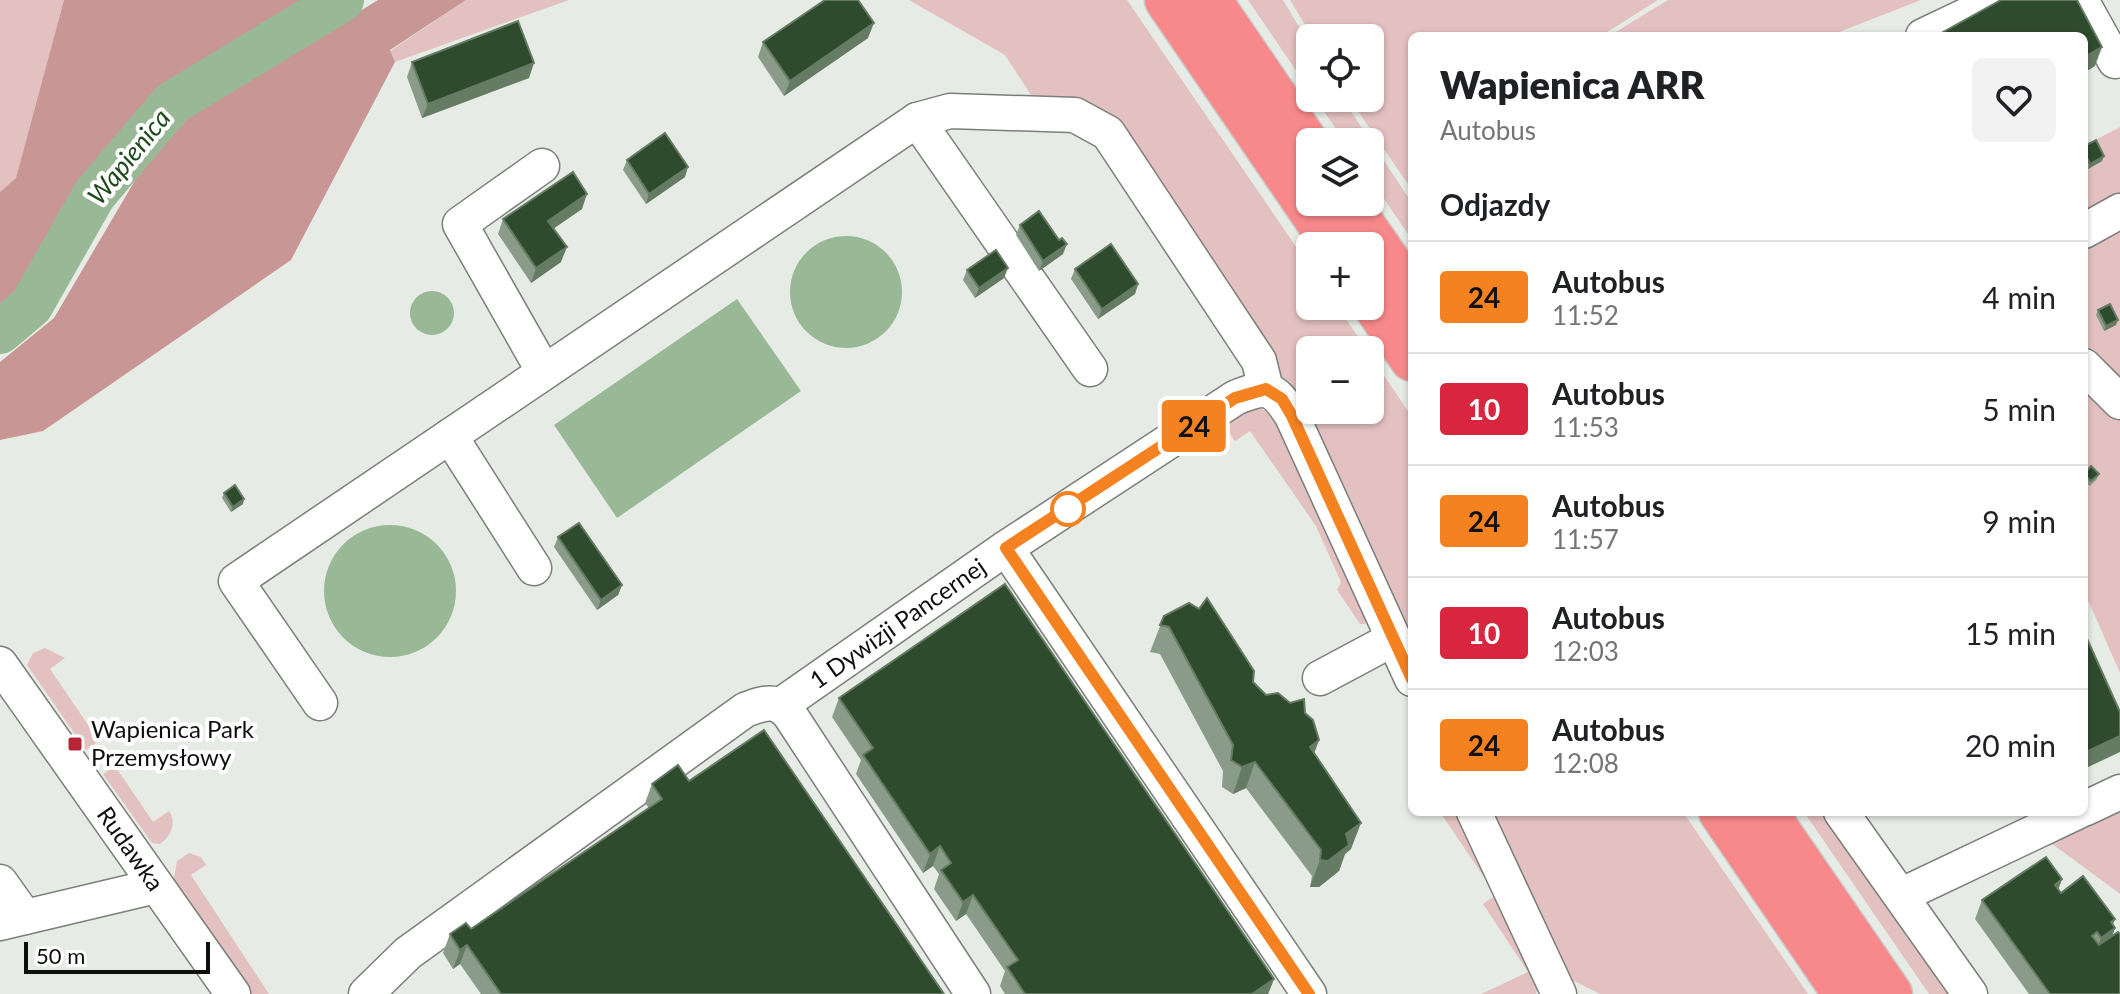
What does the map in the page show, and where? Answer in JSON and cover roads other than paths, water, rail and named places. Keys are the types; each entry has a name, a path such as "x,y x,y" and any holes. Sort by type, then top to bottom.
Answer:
{"highway":[{"path":"1167,0 1325,232"},
{"path":"1209,0 1296,128"},
{"path":"1357,216 1408,290"},
{"path":"1384,318 1408,353"},
{"path":"1724,816 1845,994"},
{"path":"1768,816 1890,994"}],"street":[{"path":"1931,32 1999,0"},
{"path":"2081,0 2115,61"},
{"path":"320,703 236,581 917,120 950,111 1075,115 1108,133 1259,361 1266,389 1282,399 1292,416 1408,671"},
{"path":"917,120 1090,369"},
{"path":"542,166 460,224 544,372"},
{"path":"2088,229 2120,211"},
{"path":"2088,370 2120,402"},
{"name":"1 Dywizji Pancernej","path":"781,705 1006,548 1235,398 1266,389"},
{"path":"450,436 534,568"},
{"path":"1006,548 1309,994"},
{"path":"1320,678 1393,639"},
{"name":"Rudawka","path":"0,664 233,994"},
{"path":"370,993 408,953 745,710 766,702 781,705 973,994"},
{"path":"2088,807 2120,792"},
{"path":"1476,816 1559,994"},
{"path":"1844,816 1970,994"},
{"path":"1902,895 2069,816"},
{"path":"0,882 12,920 156,886"}],"waterway":[{"name":"Wapienica","path":"0,332 31,306 94,195 172,103 342,0"}],"place":[{"name":"Wapienica Park Przemysłowy","path":"75,744"}]}
